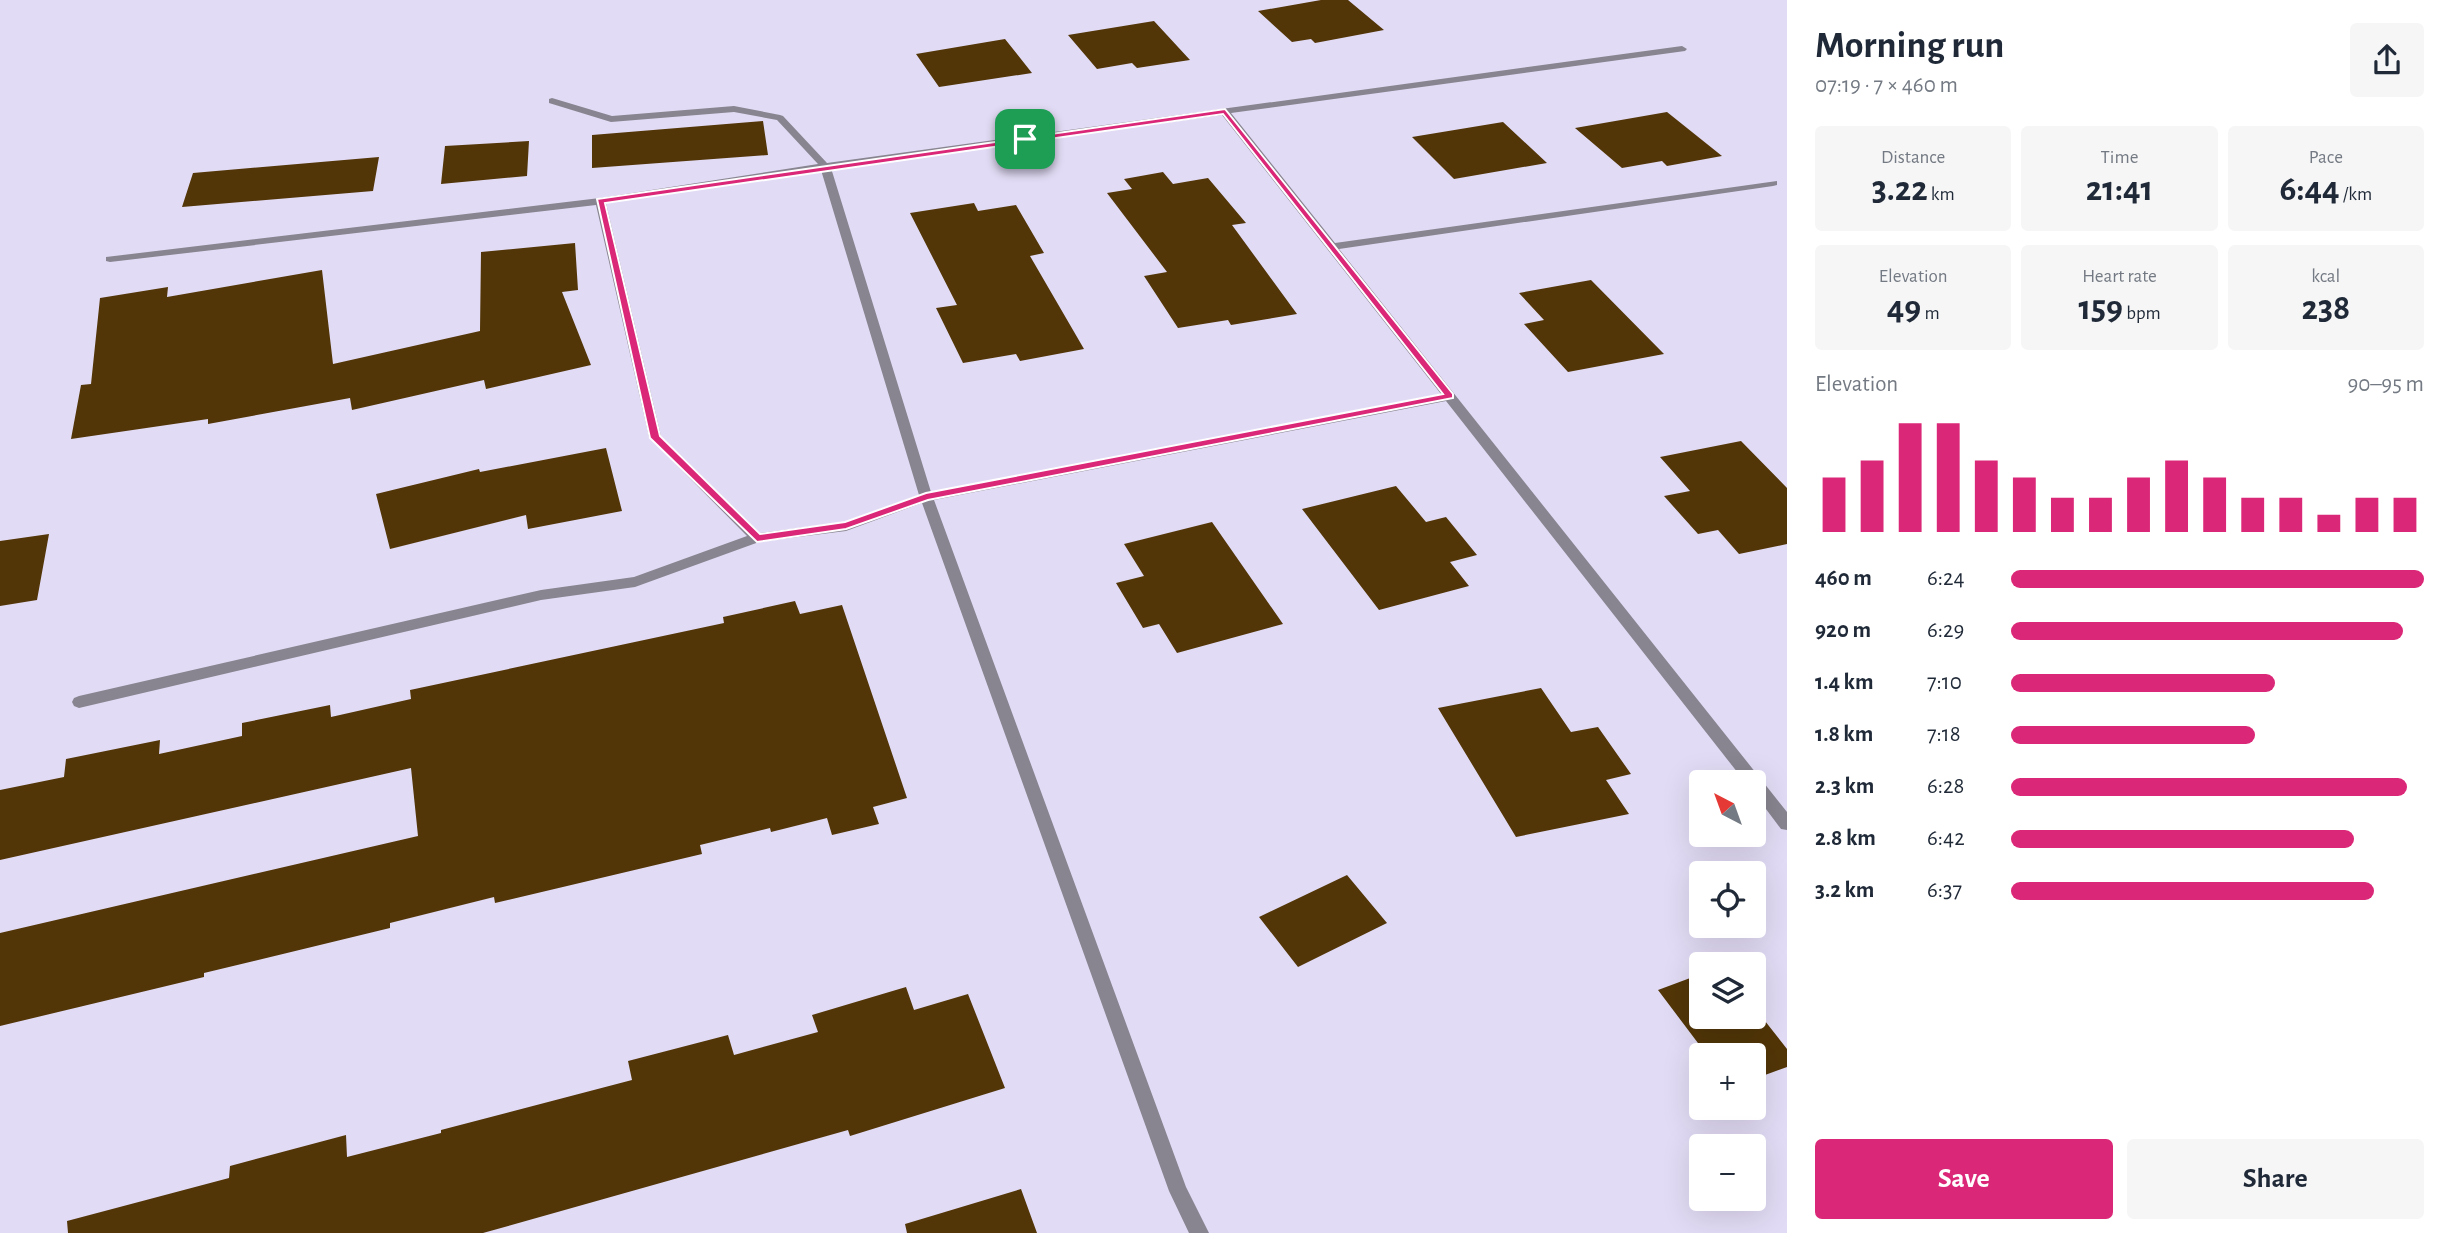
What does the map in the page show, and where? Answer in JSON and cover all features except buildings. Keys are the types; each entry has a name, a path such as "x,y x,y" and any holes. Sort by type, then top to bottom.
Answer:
{"street":[{"path":"110,259 600,201 825,166 1682,49"},
{"path":"552,101 611,119 734,109 780,118 825,166 926,497 1178,1191 1199,1233"},
{"path":"1225,112 1787,824"},
{"path":"1332,247 1773,183"},
{"path":"600,201 655,438 757,538"},
{"path":"79,702 541,595 635,582 757,538 846,526 926,497 1450,396"}],"route":[{"path":"1225,112 1450,396 926,497 846,526 757,538 655,438 600,201 825,166 1025,139 1225,112"}]}
